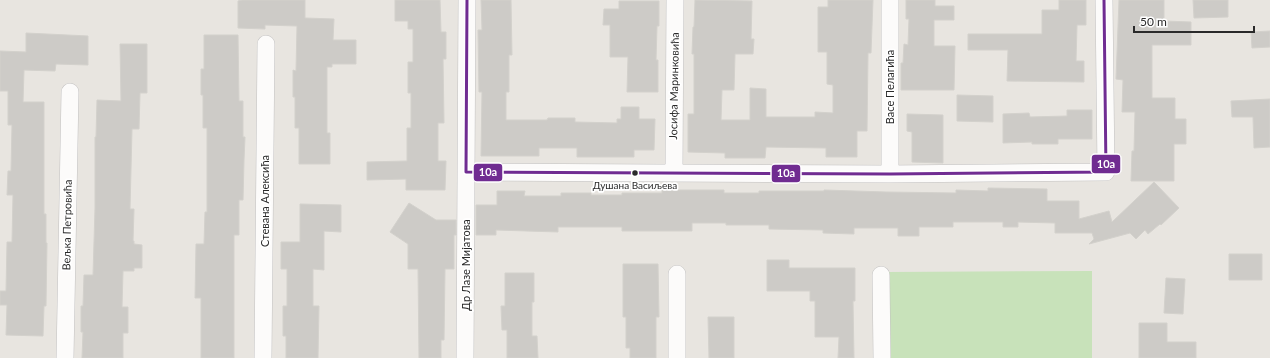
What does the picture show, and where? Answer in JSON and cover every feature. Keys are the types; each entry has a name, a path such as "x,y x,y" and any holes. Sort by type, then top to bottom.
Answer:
{"street":[{"path":"467,0 466,172 890,174 1106,172 1104,0"},
{"name":"Јосифа Маринковића","path":"674,172 675,0"},
{"name":"Васе Пелагића","path":"890,0 890,174"},
{"name":"Стевана Алексића","path":"263,358 266,44"},
{"name":"Вељка Петровића","path":"65,358 70,92"},
{"name":"Др Лазе Мијатова","path":"465,358 466,172"},
{"path":"677,274 677,358"},
{"path":"881,275 882,358"}],"green space":[{"path":"1092,271 1092,358 888,358 887,272"}],"building":[{"path":"305,0 305,18 334,19 333,40 356,40 356,64 332,64 332,67 327,67 327,133 330,133 330,164 299,164 299,128 295,128 295,97 293,97 293,70 296,71 297,26 265,25 265,29 238,28 238,1"},
{"path":"395,0 440,0 441,32 446,32 446,59 443,59 444,123 438,123 438,161 446,161 445,190 406,190 406,179 367,180 367,162 407,161 407,128 411,128 411,93 408,93 408,62 413,62 413,29 408,29 408,21 395,21"},
{"path":"481,0 511,0 512,55 509,55 509,92 506,92 506,120 575,118 575,122 617,123 617,119 621,119 621,107 639,107 639,119 655,119 654,150 634,150 634,157 577,157 577,148 539,148 539,156 481,156 482,92 479,92 478,30 482,30"},
{"path":"695,0 752,1 751,39 754,39 753,54 735,54 734,90 722,90 721,120 750,120 750,88 766,89 766,117 815,117 815,112 833,113 833,85 827,84 827,52 818,52 818,7 828,7 828,0 873,0 871,53 868,53 867,131 857,131 857,157 826,157 826,148 766,147 765,158 725,158 725,153 688,152 688,114 694,114 694,54 692,54"},
{"path":"906,0 935,0 935,6 954,6 954,20 934,20 934,46 955,46 954,90 901,90 901,63 903,63 904,44 908,45 909,19 906,19"},
{"path":"1059,0 1086,0 1086,25 1077,25 1076,61 1084,61 1084,82 1007,81 1008,50 968,50 968,34 1042,34 1042,10 1059,10"},
{"path":"1119,0 1164,0 1164,21 1191,22 1191,45 1152,45 1152,98 1175,98 1175,119 1186,119 1186,144 1174,144 1174,181 1131,181 1132,151 1134,151 1135,112 1122,112 1123,80 1116,79"},
{"path":"1193,0 1228,0 1228,17 1194,18"},
{"path":"619,1 659,1 659,26 657,26 656,60 658,60 658,92 627,92 628,57 610,57 610,25 603,25 604,9 619,9"},
{"path":"1270,31 1270,47 1252,48 1251,32"},
{"path":"26,33 88,36 88,65 56,64 55,71 24,70 23,102 44,102 44,214 46,214 47,243 46,306 44,306 43,336 6,335 7,305 0,305 0,291 6,291 7,242 12,242 13,195 7,195 8,171 11,171 12,125 8,125 8,91 0,91 0,51 26,52"},
{"path":"204,35 238,35 239,101 243,101 243,137 245,137 243,200 239,200 239,235 234,235 234,358 201,358 201,298 195,298 196,244 204,244 205,212 207,212 207,128 203,128 203,95 201,95 201,69 204,69"},
{"path":"120,44 147,44 147,93 140,93 139,129 132,129 130,209 134,209 134,244 142,245 142,268 134,268 134,271 123,271 122,307 128,307 128,333 123,333 123,358 82,358 83,332 81,332 81,306 83,306 84,275 93,275 97,100 121,101"},
{"path":"957,95 993,96 993,122 957,121"},
{"path":"1270,99 1270,147 1254,148 1253,117 1232,117 1231,101"},
{"path":"1067,110 1092,110 1092,139 1058,139 1058,144 1032,144 1032,142 1003,143 1003,114 1029,113 1030,117 1067,116"},
{"path":"907,114 943,115 943,163 912,162 912,132 907,131"},
{"path":"1154,182 1179,208 1161,225 1160,224 1148,234 1145,230 1136,239 1130,233 1089,244 1094,239 1092,233 1055,233 1055,223 1018,222 1018,227 1003,227 1003,222 953,222 953,227 919,227 919,236 898,236 898,228 854,228 854,234 823,233 823,230 769,229 769,225 726,225 726,223 692,223 692,231 622,231 622,227 558,227 558,232 496,230 496,235 476,235 476,205 497,205 497,191 525,191 524,196 561,196 561,193 622,195 622,193 662,193 662,190 724,190 724,193 824,190 956,193 956,190 988,191 988,188 1047,189 1047,201 1079,201 1079,219 1109,211 1112,222"},
{"path":"409,203 436,220 456,220 456,235 454,235 454,269 445,269 444,340 441,340 441,358 419,358 418,269 408,269 408,244 390,232"},
{"path":"300,204 341,205 341,232 324,231 324,270 313,269 313,306 319,306 318,358 286,358 286,336 283,336 283,306 287,306 287,269 281,269 281,242 300,242"},
{"path":"1229,254 1262,254 1262,280 1229,280"},
{"path":"767,260 789,260 789,268 855,268 855,301 853,301 854,358 838,358 839,337 815,337 815,301 810,301 810,291 767,291"},
{"path":"623,264 658,264 659,317 656,317 656,358 630,358 630,348 626,348 626,317 623,317"},
{"path":"505,273 534,273 532,336 537,336 538,358 507,358 507,330 502,330 501,306 505,306"},
{"path":"1166,278 1185,279 1183,314 1164,313"},
{"path":"708,317 734,317 734,358 709,358"},
{"path":"1139,323 1167,323 1167,342 1196,342 1196,358 1139,358"}],"transit line":[{"name":"10а","path":"467,0 466,172 890,174 1106,172 1104,0"}],"place":[{"name":"Душана Васиљева","path":"635,173"}]}
